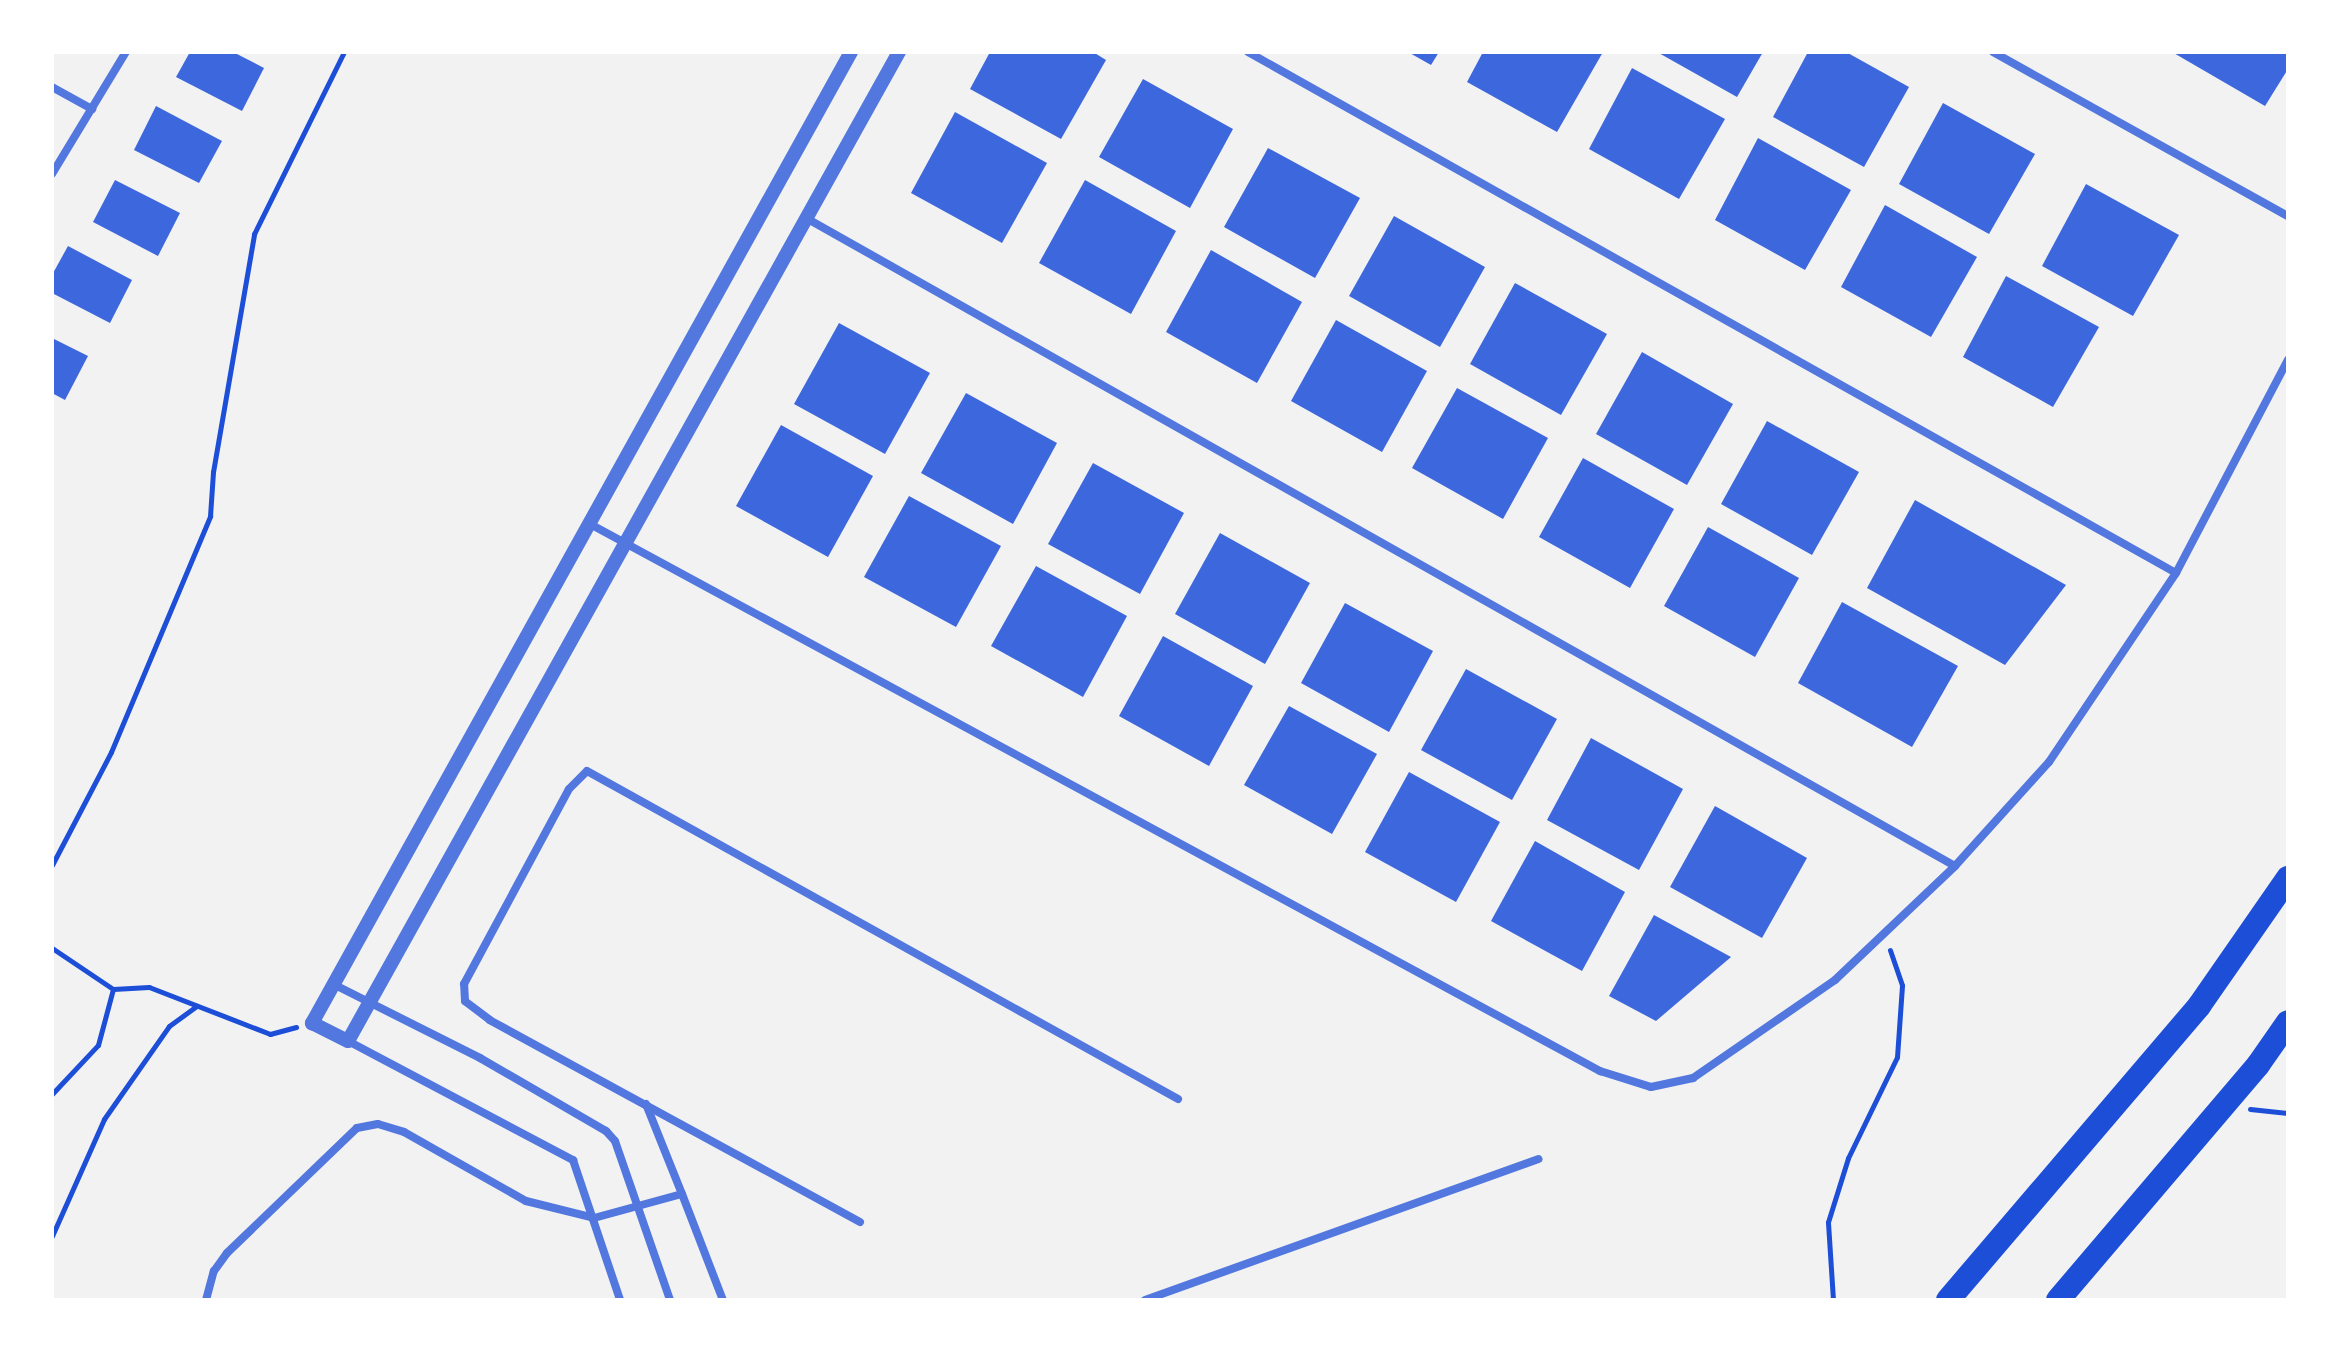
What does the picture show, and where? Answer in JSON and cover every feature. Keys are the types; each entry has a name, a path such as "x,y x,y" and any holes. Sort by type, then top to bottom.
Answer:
{"highway":[{"path":"1948,1300 2199,1006 2288,878"},
{"path":"2058,1300 2224,1105 2288,1022"}],"street":[{"path":"52,174 126,52"},
{"path":"620,1300 573,1160 312,1023 851,52"},
{"path":"348,1041 899,52"},
{"path":"1248,52 2176,573"},
{"path":"1993,52 2288,216"},
{"path":"52,87 92,109"},
{"path":"806,218 1955,866"},
{"path":"590,524 1600,1071 1651,1087 1693,1078 1835,980 1955,866 2049,762 2176,573 2288,360"},
{"path":"860,1222 490,1020 465,1001 464,984 569,789 587,771 1178,1099"},
{"path":"333,984 606,1131 615,1141 670,1300"},
{"path":"646,1103 723,1300"},
{"path":"206,1300 214,1271 227,1253 357,1128 378,1124 404,1132 526,1201 594,1218 682,1194"},
{"path":"1145,1300 1539,1159"}],"path":[{"path":"52,865 111,752 210,516 213,472 254,234 344,52"},
{"path":"1833,1300 1828,1222 1848,1158 1897,1057 1902,985 1884,933"},
{"path":"52,948 113,989 149,987 270,1034 312,1023"},
{"path":"52,1094 98,1045 113,989"},
{"path":"52,1236 104,1119 169,1026 197,1006"},
{"path":"2224,1105 2288,1113"}],"building":[{"path":"190,52 233,52 264,68 242,111 176,77"},
{"path":"990,52 1093,52 1106,60 1061,139 970,89"},
{"path":"1408,52 1439,52 1431,65"},
{"path":"1483,52 1603,52 1557,132 1467,82"},
{"path":"1657,52 1763,52 1737,97"},
{"path":"1808,52 1846,52 1909,87 1864,167 1773,117"},
{"path":"2172,52 2288,52 2288,69 2265,106"},
{"path":"1632,68 1725,119 1679,199 1589,149"},
{"path":"1143,79 1233,129 1190,208 1099,157"},
{"path":"1943,103 2035,154 1989,234 1899,184"},
{"path":"156,106 222,141 199,183 134,150"},
{"path":"955,112 1047,163 1002,243 911,193"},
{"path":"1758,138 1851,190 1805,270 1715,220"},
{"path":"1268,148 1360,198 1315,278 1224,227"},
{"path":"115,180 180,213 158,256 93,222"},
{"path":"1085,180 1176,231 1131,314 1039,263"},
{"path":"2086,184 2179,235 2133,316 2042,266"},
{"path":"1885,205 1977,257 1931,337 1841,287"},
{"path":"1394,216 1485,267 1440,347 1349,296"},
{"path":"68,246 132,280 110,323 52,293 52,275"},
{"path":"1211,250 1302,302 1257,383 1166,332"},
{"path":"2006,276 2099,327 2053,407 1963,357"},
{"path":"1515,283 1607,334 1561,415 1470,364"},
{"path":"1336,320 1427,371 1382,452 1291,401"},
{"path":"839,323 930,373 885,454 794,404"},
{"path":"52,338 88,356 65,400 52,393"},
{"path":"1642,352 1733,404 1687,485 1596,434"},
{"path":"1457,388 1548,438 1503,519 1412,468"},
{"path":"966,393 1057,443 1013,524 921,473"},
{"path":"1767,421 1859,472 1812,555 1721,504"},
{"path":"781,425 873,476 828,557 736,506"},
{"path":"1583,458 1674,509 1630,588 1539,537"},
{"path":"1093,463 1184,513 1140,594 1048,544"},
{"path":"909,496 1001,546 956,627 864,577"},
{"path":"1915,500 2066,585 2005,665 1867,588"},
{"path":"1708,527 1799,578 1755,657 1664,606"},
{"path":"1220,533 1310,583 1265,664 1175,614"},
{"path":"1036,566 1127,616 1083,697 991,646"},
{"path":"1842,602 1958,666 1912,747 1798,683"},
{"path":"1345,603 1433,651 1389,732 1301,683"},
{"path":"1163,636 1253,686 1209,766 1119,716"},
{"path":"1466,669 1557,719 1512,800 1421,750"},
{"path":"1289,706 1377,754 1332,834 1244,785"},
{"path":"1591,738 1683,789 1639,870 1547,820"},
{"path":"1409,772 1500,822 1456,902 1365,852"},
{"path":"1715,806 1807,858 1762,938 1670,887"},
{"path":"1535,841 1625,892 1582,971 1491,921"},
{"path":"1654,915 1731,957 1656,1021 1609,996"}]}
